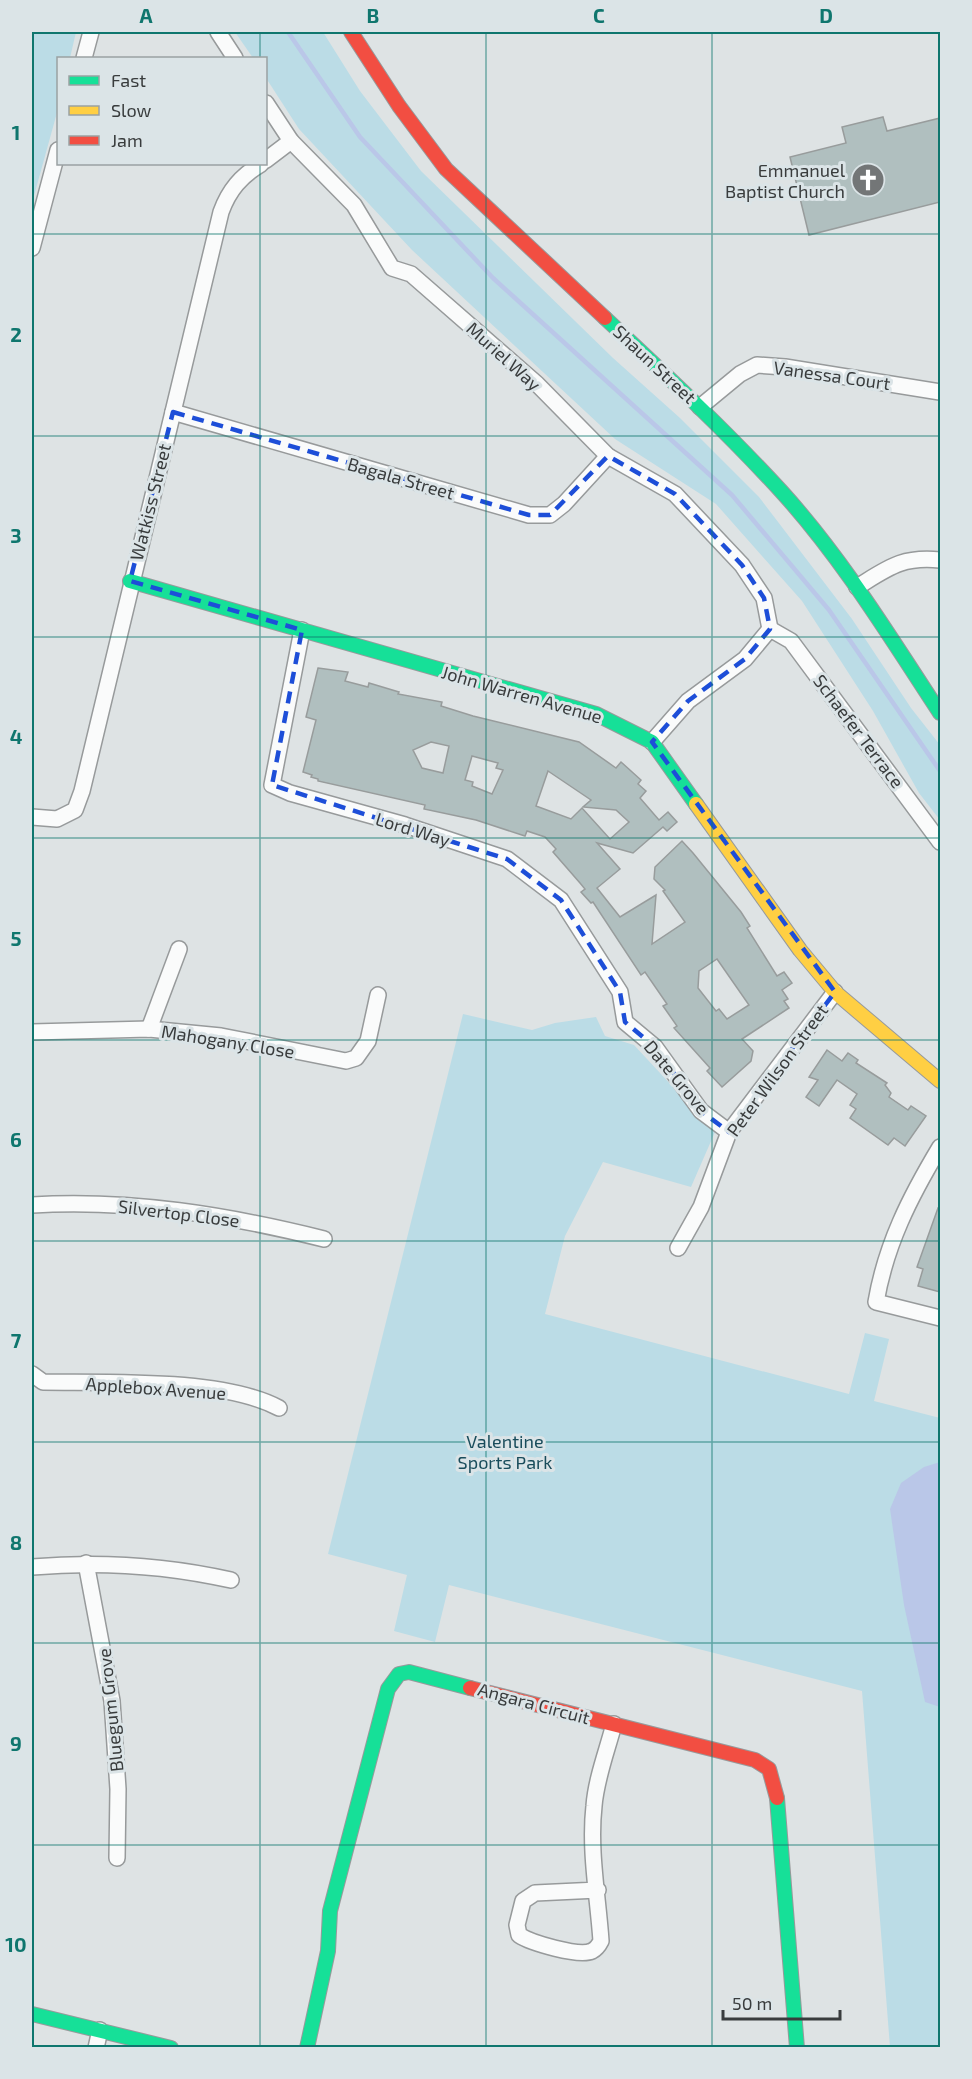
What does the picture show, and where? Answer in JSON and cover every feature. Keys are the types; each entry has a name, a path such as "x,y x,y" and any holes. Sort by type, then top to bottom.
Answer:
{"street":[{"path":"84,57 91,32"},
{"path":"218,32 234,57"},
{"name":"Shaun Street","path":"351,32 399,106 446,169 700,406 782,492 857,587 940,713"},
{"path":"267,105 291,141 267,159"},
{"name":"Muriel Way","path":"291,141 354,205 392,268 411,274 537,384 608,456 675,494 742,565 764,598 770,629"},
{"path":"32,248 57,154"},
{"name":"Watkiss Street","path":"32,817 57,819 75,810 82,791 130,581 221,212 227,195 239,180 260,165"},
{"name":"Vanessa Court","path":"700,406 740,374 757,365 785,367 940,392"},
{"name":"Bagala Street","path":"172,412 529,515 550,515 564,504 608,456"},
{"path":"857,587 892,565 918,557 940,560"},
{"name":"John Warren Avenue","path":"130,581 596,714 652,742 800,950 835,992 940,1081"},
{"path":"652,742 688,701 745,659 770,629"},
{"name":"Schaefer Terrace","path":"770,629 791,641 940,842"},
{"name":"Lord Way","path":"302,630 272,785 290,794 405,825 507,859 561,900 620,992 625,1022"},
{"path":"149,1029 179,949"},
{"name":"Peter Wilson Street","path":"678,1248 701,1206 729,1132 835,992"},
{"name":"Mahogany Close","path":"32,1032 149,1029 221,1036 345,1061 356,1058 368,1041 378,995"},
{"name":"Date Grove","path":"625,1022 655,1047 701,1111 729,1132"},
{"path":"940,1147 911,1195 891,1239 876,1302 940,1318"},
{"name":"Silvertop Close","path":"32,1205 125,1205 202,1213 324,1239"},
{"name":"Applebox Avenue","path":"32,1374 43,1382 190,1387 259,1397 279,1407"},
{"path":"32,1567 86,1563 141,1564 231,1580"},
{"name":"Bluegum Grove","path":"86,1563 112,1701 118,1789 117,1858"},
{"name":"Angara Circuit","path":"307,2048 328,1951 330,1911 388,1689 399,1674 419,1674 755,1760 769,1769 776,1787 797,2048"},
{"path":"598,1890 535,1893 523,1901 517,1925 519,1935 528,1941 583,1953 594,1951 602,1941 598,1890 592,1827 594,1803 614,1724"},
{"path":"32,2014 171,2048"},
{"path":"96,2048 100,2030"}],"highlighted area":[{"path":"173,412 529,515 550,515 608,456 675,494 742,565 764,598 770,629 745,659 688,701 652,742 835,992 729,1132 701,1111 655,1047 625,1022 620,992 561,900 507,859 272,785 302,630 130,581"}],"green space":[{"path":"32,32 76,32 70,57 57,57 57,113 32,203"},
{"path":"235,32 323,32 360,91 421,171 613,358 680,418 759,497 852,619 911,708 940,745 940,820 919,793 873,711 802,601 716,504 615,439 412,250 299,129 267,80 267,57 252,57"},
{"name":"Valentine Sports Park","path":"463,1014 532,1030 555,1023 596,1017 605,1036 634,1045 715,1132 691,1187 603,1162 565,1236 545,1314 849,1394 865,1333 889,1339 874,1401 940,1418 940,2047 890,2047 862,1691 449,1585 435,1642 394,1631 407,1575 328,1554"}],"shaded area":[{"path":"940,1462 940,1707 925,1702 904,1605 890,1509 901,1483 924,1467"}],"building":[{"name":"Emmanuel Baptist Church","path":"883,117 887,131 940,118 940,202 809,235 790,157 846,143 842,127"},
{"path":"318,668 348,672 345,681 368,687 369,683 399,692 398,694 442,702 441,706 473,716 579,742 616,768 621,762 641,780 638,784 646,791 640,798 659,820 668,812 677,822 667,831 663,827 633,853 597,843 620,869 597,888 620,917 656,895 652,944 685,922 663,891 665,890 654,879 655,867 682,841 741,912 750,926 747,928 777,976 784,972 792,983 782,990 788,999 784,1001 789,1008 742,1039 753,1051 751,1061 722,1087 707,1071 710,1068 674,1028 677,1026 663,1006 667,1004 645,972 641,975 593,902 591,903 581,892 585,889 553,852 556,849 545,837 527,831 525,836 476,820 424,809 425,805 318,781 311,777 312,775 303,772 316,720 306,717","holes":["431,742 449,746 443,773 422,768 413,750","472,756 498,763 496,768 503,770 492,794 472,786 473,782 465,780","548,771 591,800 583,807 616,810 629,822 610,839 582,808 571,819 536,806","717,959 749,1005 727,1019 719,1009 716,1011 698,988 699,971"]},
{"path":"827,1050 842,1061 848,1053 858,1060 856,1063 887,1083 885,1085 891,1093 889,1097 908,1110 911,1106 926,1116 905,1146 894,1138 888,1145 850,1118 856,1109 850,1105 857,1094 837,1080 819,1106 806,1097 818,1080 809,1077"},
{"path":"938,1208 940,1209 940,1292 918,1286 923,1269 917,1267"}],"waterway":[{"path":"288,32 360,137 493,278 732,495 829,610 940,771"}],"traffic: fast":[{"path":"605,318 717,424 781,491 825,543 940,713"},
{"path":"130,581 596,714 652,742 696,804"},
{"path":"307,2048 328,1951 330,1911 388,1689 399,1674 409,1672 470,1688"},
{"path":"777,1798 797,2048"},
{"path":"32,2014 171,2048"}],"traffic: slow":[{"path":"696,804 800,950 835,992 940,1081"}],"traffic: jam":[{"path":"351,32 399,106 446,169 605,318"},
{"path":"470,1688 755,1760 769,1769 777,1798"}],"place":[{"name":"Emmanuel Baptist Church","path":"868,180"}]}
